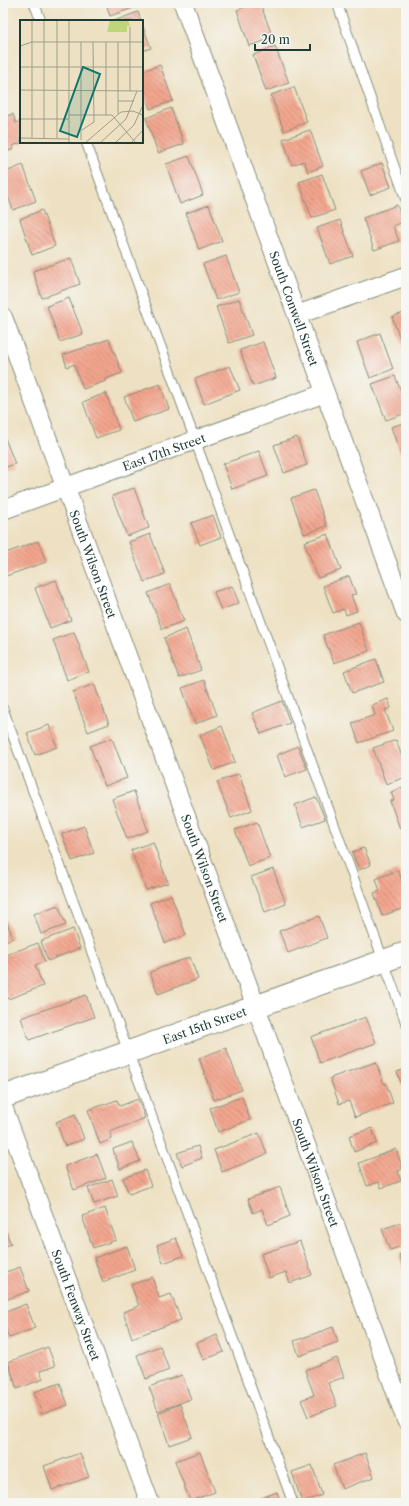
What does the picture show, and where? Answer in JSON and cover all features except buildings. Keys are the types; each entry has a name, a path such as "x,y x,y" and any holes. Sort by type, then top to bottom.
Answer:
{"main road":[{"name":"East 15th Street","path":"3,1097 406,953"}],"street":[{"name":"South Conwell Street","path":"183,3 406,614"},
{"path":"296,315 406,276"},
{"name":"South Wilson Street","path":"3,317 406,1420"},
{"name":"East 17th Street","path":"3,510 325,394"},
{"name":"South Fenway Street","path":"3,1107 150,1503"}],"lane":[{"path":"34,3 41,20"},
{"path":"337,3 406,200"},
{"path":"86,143 406,1022"},
{"path":"3,709 293,1503"}]}
